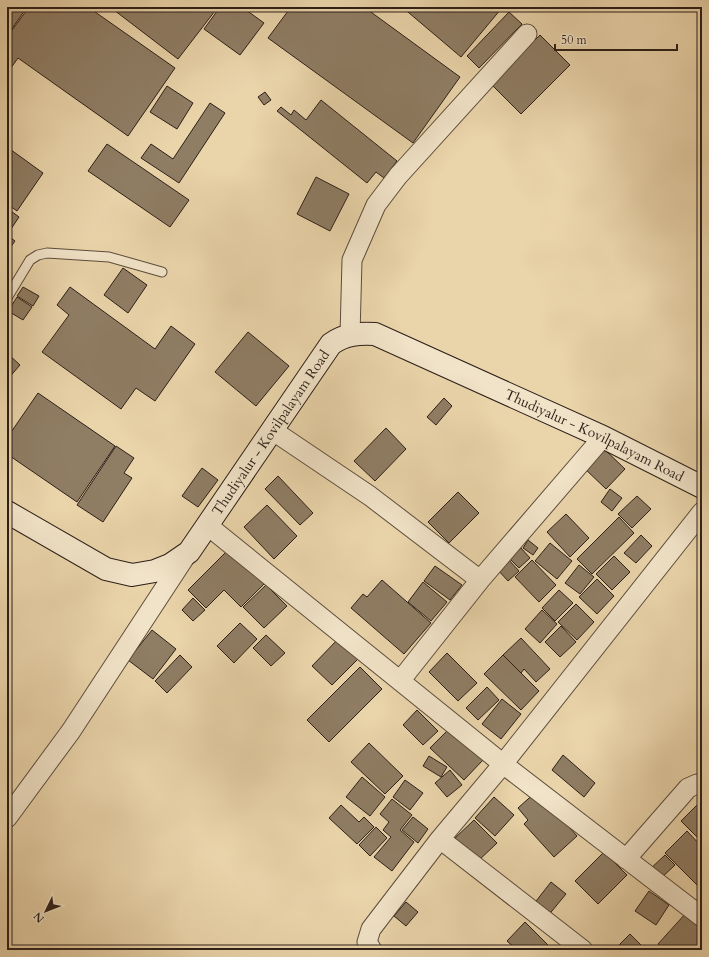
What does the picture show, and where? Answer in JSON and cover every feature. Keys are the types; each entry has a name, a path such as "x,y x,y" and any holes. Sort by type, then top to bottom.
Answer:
{"main road":[{"name":"Thudiyalur - Kovilpalayam Road","path":"7,512 106,569 132,575 155,571 170,565 188,552 331,344 340,338 362,333 375,334 603,437 702,487"}],"street":[{"path":"350,335 352,260 376,205 398,176 527,34"},
{"path":"272,430 370,496 480,580"},
{"path":"400,682 480,580 603,437"},
{"path":"372,950 367,942 371,929 440,840 503,764 702,512"},
{"path":"207,525 503,764 702,917"},
{"path":"7,818 71,731 188,552"},
{"path":"626,859 688,788 697,784 702,785"},
{"path":"440,840 583,950"}],"lane":[{"path":"7,298 30,260 38,255 47,253 109,257 162,272"}],"building":[{"path":"7,7 27,7 7,36"},
{"path":"29,7 88,7 175,68 128,136 18,58 8,72 7,71 7,37"},
{"path":"95,7 106,7 102,12"},
{"path":"110,7 218,7 178,59"},
{"path":"220,7 242,7 264,23 240,55 204,29"},
{"path":"291,7 364,7 460,77 413,143 268,38"},
{"path":"402,7 498,7 501,9 461,57"},
{"path":"509,12 522,24 479,68 467,56"},
{"path":"540,35 570,65 521,114 491,84"},
{"path":"167,86 193,103 177,129 150,112"},
{"path":"265,92 271,100 264,105 258,97"},
{"path":"321,100 397,161 384,178 376,172 367,183 277,111 281,107 291,115 294,110 306,120"},
{"path":"210,103 225,113 179,183 141,158 151,144 173,159"},
{"path":"107,144 189,200 170,227 88,171"},
{"path":"7,147 43,173 17,211 7,204"},
{"path":"316,177 349,194 330,231 297,214"},
{"path":"7,208 19,217 7,235"},
{"path":"7,235 15,241 7,252"},
{"path":"123,268 147,285 128,313 104,295"},
{"path":"23,287 39,296 33,306 17,296"},
{"path":"70,287 155,349 171,326 195,344 155,401 136,388 121,409 42,352 69,315 57,305"},
{"path":"17,297 32,307 23,320 8,311"},
{"path":"248,332 289,366 256,406 215,372"},
{"path":"7,353 20,365 7,380"},
{"path":"38,393 115,446 77,502 7,454 7,438"},
{"path":"444,398 452,406 436,425 427,417"},
{"path":"386,428 406,449 375,481 354,461"},
{"path":"600,445 625,469 606,489 581,465"},
{"path":"116,446 134,458 124,473 132,478 103,522 77,505"},
{"path":"202,468 218,480 198,507 182,496"},
{"path":"278,476 313,513 300,525 265,489"},
{"path":"610,489 622,498 612,511 601,502"},
{"path":"458,492 479,513 449,543 428,522"},
{"path":"637,496 651,509 632,528 618,514"},
{"path":"267,505 297,536 274,559 244,527"},
{"path":"566,514 589,538 570,557 547,532"},
{"path":"619,517 634,533 592,574 577,559"},
{"path":"641,535 652,546 636,563 624,553"},
{"path":"528,540 538,548 533,555 523,548"},
{"path":"550,543 572,561 557,579 535,561"},
{"path":"231,547 266,582 241,607 224,590 206,608 188,590"},
{"path":"521,548 530,558 519,568 510,559"},
{"path":"614,556 630,572 612,590 596,574"},
{"path":"508,559 519,571 508,581 497,569"},
{"path":"532,560 556,585 539,602 515,577"},
{"path":"579,565 594,577 580,594 565,583"},
{"path":"435,566 462,585 450,600 424,581"},
{"path":"597,579 614,596 597,614 579,597"},
{"path":"382,580 431,623 404,654 351,608 363,594 367,597"},
{"path":"423,582 447,602 431,621 408,602"},
{"path":"266,585 287,606 264,628 243,607"},
{"path":"559,590 573,603 555,621 542,608"},
{"path":"193,598 205,610 193,621 182,610"},
{"path":"576,604 594,622 577,640 558,622"},
{"path":"542,610 557,624 540,643 525,629"},
{"path":"240,623 257,639 234,663 217,646"},
{"path":"561,626 576,642 560,657 545,642"},
{"path":"152,630 176,649 153,679 128,660"},
{"path":"266,635 285,653 271,666 253,648"},
{"path":"340,637 360,657 332,685 312,666"},
{"path":"521,638 550,669 536,682 524,669 521,673 503,655"},
{"path":"447,653 477,683 458,701 429,672"},
{"path":"180,655 192,667 167,693 155,681"},
{"path":"503,655 539,691 521,710 484,674"},
{"path":"360,667 382,689 329,742 307,720"},
{"path":"487,687 499,700 478,720 466,708"},
{"path":"502,699 521,714 501,739 482,724"},
{"path":"417,710 438,731 423,745 403,725"},
{"path":"450,728 483,760 464,780 430,748"},
{"path":"369,743 403,776 385,794 351,762"},
{"path":"563,755 595,783 584,797 552,770"},
{"path":"429,756 447,767 441,777 423,766"},
{"path":"450,770 462,785 447,797 435,783"},
{"path":"362,777 385,797 370,816 346,797"},
{"path":"405,780 423,793 410,810 393,797"},
{"path":"537,791 577,836 554,857 524,824 528,820 518,808"},
{"path":"494,797 514,815 495,836 475,818"},
{"path":"392,799 412,815 400,830 414,842 392,871 374,857 391,837 383,830 389,822 380,814"},
{"path":"702,800 702,841 701,841 681,821"},
{"path":"341,805 359,822 364,817 374,827 357,844 329,818"},
{"path":"413,817 428,829 418,843 402,830"},
{"path":"474,820 497,843 476,863 453,840"},
{"path":"376,827 387,838 370,856 359,845"},
{"path":"687,831 702,847 702,886 700,888 665,853"},
{"path":"604,852 627,875 598,904 575,881"},
{"path":"665,855 675,865 658,881 648,871"},
{"path":"551,882 566,894 547,917 533,905"},
{"path":"649,891 669,905 656,925 635,911"},
{"path":"406,902 418,912 406,926 394,916"},
{"path":"686,913 702,927 702,950 665,950 658,944"},
{"path":"525,922 551,948 550,950 517,950 507,941"},
{"path":"630,934 642,946 638,950 614,950"},
{"path":"646,945 652,950 641,950"}]}
